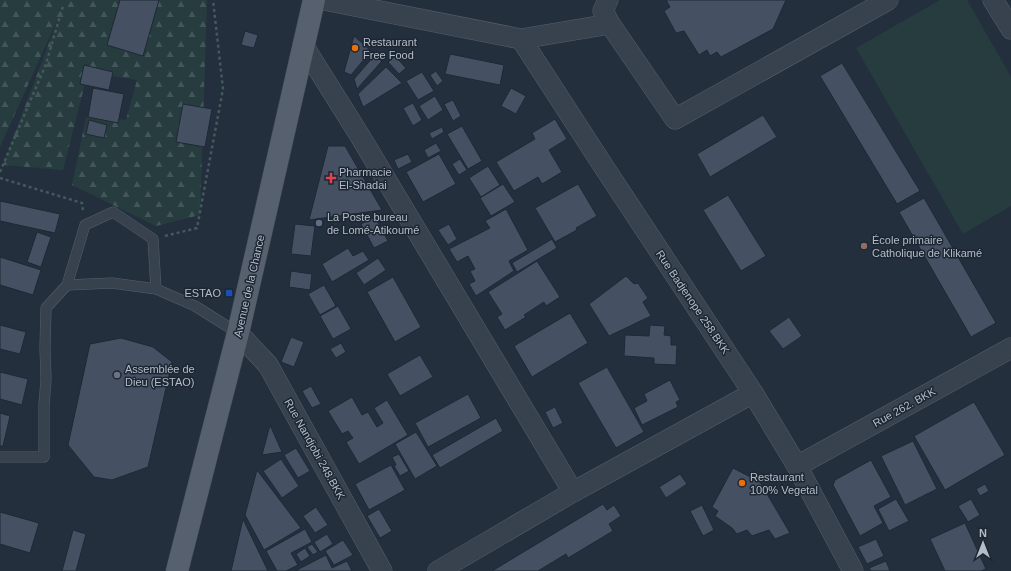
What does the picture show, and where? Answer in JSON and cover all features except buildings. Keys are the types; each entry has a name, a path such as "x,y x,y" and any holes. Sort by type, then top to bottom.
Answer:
{"main road":[{"name":"Avenue de la Chance","path":"177,571 238,334 314,0"}],"street":[{"path":"324,0 521,39 610,24"},
{"path":"608,0 603,11 610,24 675,119 888,0"},
{"path":"993,0 1011,30"},
{"name":"Rue Badjenope 258.BKK","path":"521,39 753,393 797,466 853,571"},
{"path":"303,45 360,136 573,492"},
{"name":"Rue Nandjobi 248.BKK","path":"238,334 268,365 382,571"},
{"name":"Rue 262. BKK","path":"797,466 1011,348"},
{"path":"438,571 573,492 753,393"}],"lane":[{"path":"0,457 44,457 46,308 68,285 85,225 114,212 153,239 156,289"},
{"path":"68,285 112,283 156,289 195,306 238,334"}],"path":[{"path":"153,239 197,228 223,89 213,0"},
{"path":"0,172 46,64 63,6"},
{"path":"0,178 82,203 85,225"}],"green space":[{"path":"0,0 207,0 200,215 156,226 72,185 86,117 126,120 137,80 88,72 63,170 3,165 59,16 0,147"},
{"path":"940,0 967,0 1011,77 1011,206 963,234 856,48"}],"place":[{"name":"Restaurant Free Food","path":"355,48"},
{"name":"Pharmacie El-Shadai","path":"331,178"},
{"name":"La Poste bureau de Lomé-Atikoumé","path":"319,223"},
{"name":"École primaire Catholique de Klikamé","path":"864,246"},
{"name":"ESTAO","path":"229,293"},
{"name":"Assemblée de Dieu (ESTAO)","path":"117,375"},
{"name":"Restaurant 100% Vegetal","path":"742,483"}]}
